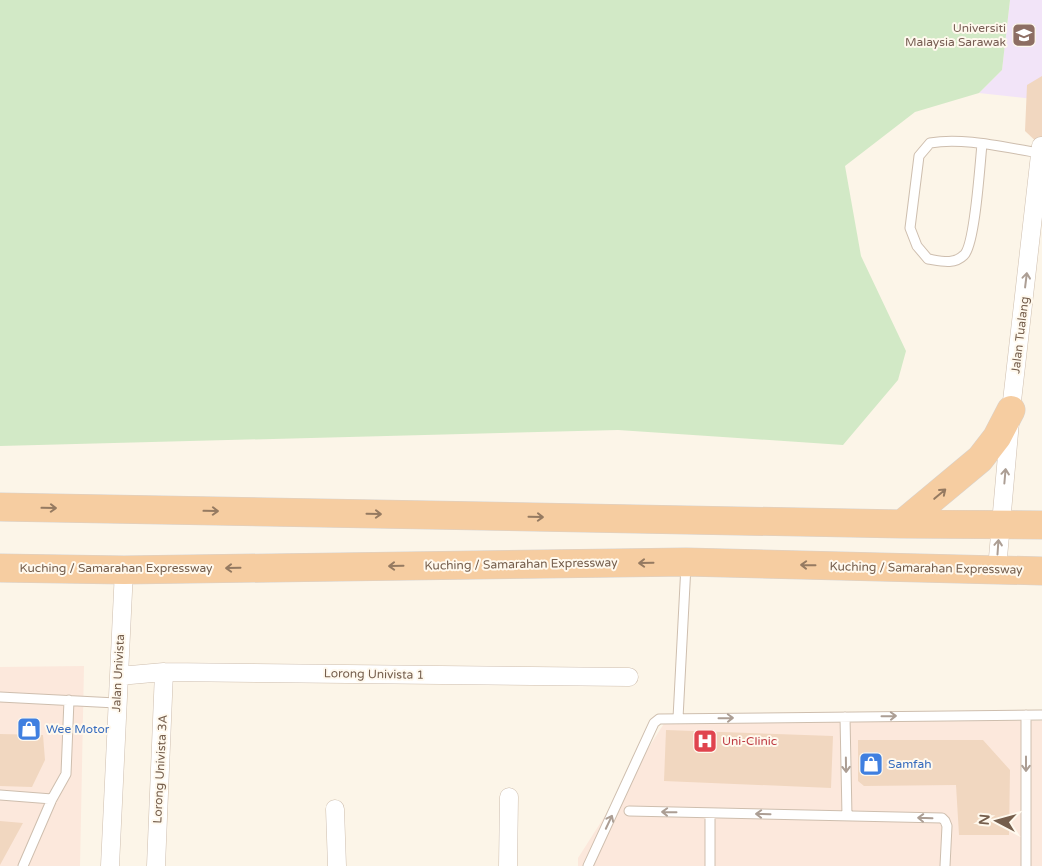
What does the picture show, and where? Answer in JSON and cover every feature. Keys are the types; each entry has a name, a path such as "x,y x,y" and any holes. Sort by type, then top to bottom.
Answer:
{"highway":[{"path":"902,524 980,459 997,436 1011,410"},
{"path":"0,507 1042,525"},
{"name":"Kuching / Samarahan Expressway","path":"0,568 124,570 686,562 1042,571"}],"street":[{"name":"Jalan Tualang","path":"997,569 1011,410 1041,150"},
{"name":"Jalan Univista","path":"110,866 116,703 124,570"},
{"name":"Lorong Univista 1","path":"119,676 164,672 629,677"},
{"name":"Lorong Univista 3A","path":"156,866 164,672"},
{"path":"508,866 509,797"},
{"path":"335,809 337,866"}],"lane":[{"path":"982,144 972,238 966,254 952,262 928,259 917,246 910,228 919,156 930,143 947,140 1041,150"},
{"path":"678,718 686,562"},
{"path":"0,697 116,703"},
{"path":"23,866 52,799 66,774 69,700"},
{"path":"1026,715 1026,866"},
{"path":"588,866 654,723 659,719 1042,715"},
{"path":"845,717 847,816"},
{"path":"0,795 52,799"},
{"path":"629,810 942,818 947,826 945,866"},
{"path":"710,813 710,866"}],"shaded area":[{"name":"Universiti Malaysia Sarawak","path":"1010,0 1042,0 1042,100 979,93 1002,70"},
{"path":"84,666 80,866 0,866 0,667"},
{"path":"1042,721 1042,866 578,866 578,858 665,722"}],"green space":[{"path":"0,0 1010,0 1002,70 979,93 915,112 845,166 861,256 906,351 898,380 843,445 618,430 0,446"}],"building":[{"path":"1042,76 1042,147 1025,131 1027,85"},
{"path":"666,730 833,736 831,788 664,781"},
{"path":"0,734 43,735 45,760 32,787 0,786"},
{"path":"858,740 983,740 1010,770 1009,835 959,835 956,785 864,786 858,781"},
{"path":"0,821 23,823 0,865"}],"place":[{"name":"Universiti Malaysia Sarawak","path":"1024,35"},
{"name":"Wee Motor","path":"29,729"},
{"name":"Uni-Clinic","path":"705,741"},
{"name":"Samfah","path":"871,764"}]}
